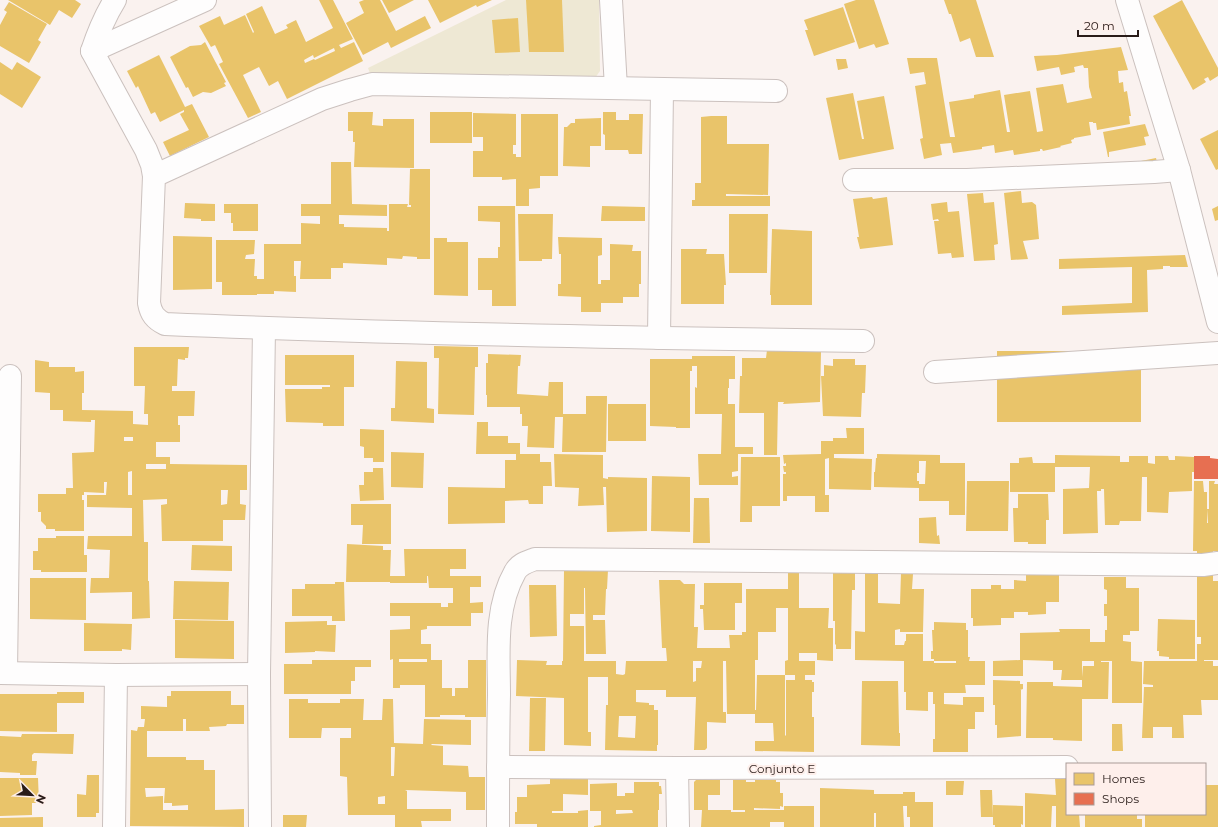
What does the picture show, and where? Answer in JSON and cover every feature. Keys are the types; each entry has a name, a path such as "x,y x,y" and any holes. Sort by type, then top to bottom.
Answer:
{"street":[{"path":"115,0 106,14 92,51 146,150 152,165 154,176 149,303 151,313 159,321 165,324 659,338 863,341"},
{"path":"92,51 205,0"},
{"path":"611,0 616,88"},
{"path":"1127,0 1179,170 1210,256 1218,322"},
{"path":"154,176 322,99 372,84 776,91"},
{"path":"659,338 662,88"},
{"path":"854,180 967,180 1146,173 1179,170"},
{"path":"260,827 259,674 264,328"},
{"path":"935,372 1218,353"},
{"path":"10,376 3,673 116,675 259,674"},
{"path":"498,827 500,615 515,571 523,564 535,559 1203,565 1218,563"},
{"path":"114,827 116,675"},
{"name":"Conjunto E","path":"498,767 1066,767"},
{"path":"677,768 678,827"}],"shaded area":[{"path":"506,0 599,0 600,71 595,78 371,76 368,68"}],"building: Homes":[{"path":"8,0 75,0 81,4 72,18 59,10 50,25"},
{"path":"319,0 333,0 353,39 339,45 341,48 354,42 363,61 287,99 278,81 269,86 259,67 243,75 261,112 248,118 219,64 223,62 215,45 211,47 199,26 220,16 224,25 245,15 253,33 254,32 246,14 262,6 275,34 288,28 286,25 296,20 306,42 333,28","holes":["334,48 335,51 315,60 314,59 305,63 304,60 313,55 314,58"]},
{"path":"364,0 380,0 396,31 425,16 431,28 391,48 388,42 363,55 346,23 364,13 359,2"},
{"path":"382,0 414,0 389,13"},
{"path":"428,0 492,0 477,7 476,5 440,23"},
{"path":"526,0 562,0 564,52 529,52"},
{"path":"856,0 874,0 889,44 876,48 874,44 859,49 844,4"},
{"path":"944,0 976,0 994,57 976,57 970,38 960,42 951,14 949,14"},
{"path":"1182,0 1218,68 1218,76 1210,81 1208,77 1204,79 1206,82 1193,90 1153,16"},
{"path":"9,2 47,24 38,40 41,42 29,63 0,46 0,25 7,12 4,10"},
{"path":"843,7 855,42 814,56 805,30 808,30 804,20"},
{"path":"518,18 520,52 495,53 492,20"},
{"path":"205,42 226,82 224,83 226,86 211,93 203,92 193,97 188,87 186,88 170,57 190,46 201,45"},
{"path":"1121,47 1128,70 1118,71 1119,83 1123,82 1124,92 1127,91 1131,116 1129,116 1130,124 1097,130 1096,123 1089,122 1091,135 1074,138 1071,140 1072,143 1060,146 1061,147 1043,151 1040,149 1040,151 1014,155 1013,150 995,153 994,145 982,147 982,149 953,153 951,143 940,144 942,155 924,159 920,139 923,138 915,86 926,84 924,72 910,74 907,58 937,58 950,137 955,137 949,102 974,98 974,95 1000,90 1007,132 1010,132 1004,95 1030,91 1037,132 1043,131 1036,88 1063,84 1067,103 1092,98 1089,87 1088,68 1084,68 1083,65 1074,67 1075,72 1061,75 1059,67 1037,71 1034,56 1057,55"},
{"path":"159,55 185,107 192,104 209,137 170,156 163,142 189,130 180,114 184,112 184,110 160,122 155,112 151,114 138,86 136,88 127,71"},
{"path":"836,59 846,59 848,68 838,70"},
{"path":"0,62 12,70 17,62 41,77 22,108 0,94"},
{"path":"853,93 862,139 864,139 857,101 884,96 894,149 839,160 826,98"},
{"path":"348,112 373,112 372,125 383,126 383,119 414,119 414,168 354,167 355,142 353,142 353,131 348,131"},
{"path":"430,112 472,112 472,143 430,143"},
{"path":"603,112 616,112 616,120 629,120 629,114 643,114 642,154 629,154 628,150 605,150"},
{"path":"473,113 516,114 516,145 513,145 513,154 516,154 516,157 521,157 521,114 558,114 558,176 540,176 540,188 529,189 529,206 516,206 516,179 502,180 502,177 473,177 473,151 483,151 483,137 473,137"},
{"path":"727,116 727,144 769,144 768,195 726,194 726,196 770,196 770,206 692,206 692,200 695,200 695,183 701,183 701,117"},
{"path":"601,118 601,146 590,146 590,167 563,166 564,127 567,127 571,123 575,123 575,119"},
{"path":"1145,124 1149,136 1144,137 1146,145 1109,152 1108,157 1103,132"},
{"path":"1218,130 1218,169 1216,170 1200,139"},
{"path":"1156,158 1158,166 1144,169 1141,161"},
{"path":"331,162 351,162 352,204 387,205 387,216 339,215 339,224 344,224 344,227 387,228 387,231 389,231 389,204 408,204 407,207 411,207 411,205 409,205 410,169 430,169 430,259 417,259 417,257 403,256 402,259 387,258 387,265 343,263 343,268 331,268 331,279 300,279 301,261 294,261 296,292 274,291 274,294 222,295 222,282 216,282 216,240 255,240 254,254 246,255 245,259 255,259 254,276 257,276 257,279 264,279 264,244 301,244 301,223 320,224 320,216 301,216 301,204 331,204"},
{"path":"1021,191 1022,203 1032,202 1036,205 1039,239 1023,241 1028,259 1011,260 1004,193"},
{"path":"983,193 984,203 994,202 998,244 994,245 995,260 974,261 967,194"},
{"path":"872,197 873,199 887,197 893,245 860,249 857,237 859,237 853,199"},
{"path":"947,202 948,212 959,211 964,257 952,258 951,253 938,254 934,221 939,221 938,219 933,220 931,204"},
{"path":"185,203 215,204 215,221 201,221 201,219 184,218"},
{"path":"224,204 258,204 258,231 233,231 231,213 224,213"},
{"path":"478,206 515,206 516,306 492,306 492,290 478,290 478,258 498,258 498,247 500,247 500,222 478,221"},
{"path":"602,206 645,207 645,221 601,221"},
{"path":"1218,206 1218,220 1215,221 1212,209"},
{"path":"518,214 553,214 552,259 542,259 542,261 519,261"},
{"path":"729,214 768,214 767,273 729,273"},
{"path":"772,229 812,231 812,305 771,305"},
{"path":"173,236 212,237 212,289 173,290"},
{"path":"558,237 602,238 602,255 598,256 598,284 601,284 601,280 610,280 610,244 633,245 632,251 641,251 641,284 639,284 639,297 623,297 623,303 601,303 601,312 581,312 581,297 558,296 558,284 561,284 561,254 559,254"},
{"path":"434,238 447,238 447,242 468,242 468,296 434,295"},
{"path":"681,249 707,249 706,254 724,254 726,285 724,285 724,304 681,304"},
{"path":"1185,255 1188,267 1163,266 1163,269 1147,270 1148,312 1062,315 1062,306 1132,303 1132,267 1059,269 1059,259"},
{"path":"434,346 478,347 478,367 475,367 474,415 438,414 439,358 434,358"},
{"path":"134,347 189,347 188,358 185,358 185,360 178,359 177,386 172,386 172,391 195,391 194,416 178,416 178,425 180,425 180,442 156,442 156,457 170,457 170,464 247,465 247,490 240,490 240,504 246,505 245,520 223,520 223,541 162,541 161,505 167,504 167,499 143,500 144,542 148,542 150,618 132,619 132,592 90,593 91,578 109,578 110,550 87,549 88,536 132,536 132,508 87,507 87,495 106,495 107,482 104,482 104,493 84,492 84,495 82,495 82,500 84,500 84,531 55,531 55,529 46,529 46,526 41,521 41,512 38,512 38,494 66,494 66,488 73,488 72,453 94,452 95,420 91,420 91,422 63,421 63,410 50,410 50,393 35,392 35,360 49,362 49,367 75,367 75,372 84,371 82,410 133,411 133,424 148,425 148,414 144,414 145,386 134,386","holes":["124,437 133,437 133,441 124,441","146,464 166,464 166,469 146,469","132,471 132,495 128,495 128,472","221,490 228,490 227,504 221,505"]},
{"path":"767,350 821,352 820,402 783,404 784,402 778,402 777,455 764,455 764,413 739,413 742,358 766,358"},
{"path":"997,351 1141,351 1141,422 997,422"},
{"path":"488,354 521,355 520,366 518,366 517,394 548,396 549,382 563,382 563,414 586,414 586,396 607,396 606,452 562,452 563,417 555,417 554,448 527,447 528,426 522,426 522,414 520,414 520,407 487,407 486,363 488,363"},
{"path":"285,355 354,355 354,387 344,387 344,426 323,426 323,423 286,422 285,389 322,389 322,387 330,387 330,385 285,385"},
{"path":"692,356 735,356 735,379 729,379 728,404 735,404 735,447 753,447 753,454 738,454 738,471 732,472 732,477 738,476 738,485 699,485 698,454 721,454 722,414 695,414 697,366 692,366 692,371 690,371 690,428 650,426 650,359 692,359"},
{"path":"833,359 855,359 855,365 866,365 865,393 862,393 861,417 823,416 821,376 824,376 824,365 833,366"},
{"path":"396,361 427,362 427,408 434,409 434,423 391,421 391,408 395,408"},
{"path":"608,404 646,404 646,441 608,441"},
{"path":"477,422 488,422 488,436 508,436 508,443 520,443 520,454 540,454 540,462 551,462 552,486 543,486 543,504 529,504 528,500 505,501 505,523 448,524 448,487 505,488 505,460 516,460 516,454 476,454"},
{"path":"846,428 864,428 864,454 834,454 834,458 872,459 871,490 829,489 829,458 825,459 825,495 829,495 829,512 815,512 815,496 787,496 787,501 783,501 783,474 786,474 786,472 784,472 783,466 786,466 786,463 784,464 783,455 821,454 821,441 833,441 833,438 847,438"},
{"path":"360,429 384,430 384,462 373,462 373,458 364,458 364,447 360,446"},
{"path":"391,452 424,453 423,488 391,487"},
{"path":"554,454 603,455 603,478 647,478 647,531 607,532 606,487 603,487 604,505 578,506 579,488 555,487"},
{"path":"877,454 940,455 940,463 965,463 965,515 949,515 949,501 919,501 919,488 874,487 874,472","holes":["919,461 926,461 925,484 919,484 919,481 917,481"]},
{"path":"1055,455 1120,456 1120,462 1129,462 1129,456 1148,456 1148,463 1155,464 1155,456 1168,456 1169,460 1175,460 1175,456 1194,457 1192,491 1169,492 1168,513 1147,512 1147,477 1142,477 1141,521 1120,521 1119,525 1105,525 1104,489 1101,489 1101,491 1097,491 1098,533 1063,534 1063,489 1089,488 1090,467 1055,467 1055,492 1010,492 1010,463 1019,463 1019,458 1032,457 1033,463 1055,463"},
{"path":"741,457 780,457 780,506 752,506 752,522 740,522"},
{"path":"373,468 383,468 384,500 360,501 359,485 364,485 364,472 373,472"},
{"path":"652,476 690,477 690,532 651,531"},
{"path":"967,481 1009,481 1008,531 966,531"},
{"path":"1194,481 1203,481 1204,492 1207,492 1207,509 1209,509 1209,481 1215,481 1214,484 1218,484 1218,551 1213,551 1213,581 1218,581 1218,660 1204,661 1213,661 1213,666 1218,666 1218,700 1201,700 1202,715 1183,715 1184,738 1172,738 1172,727 1153,727 1153,738 1142,738 1144,687 1153,687 1153,685 1143,684 1144,661 1197,661 1197,644 1201,644 1201,637 1197,637 1197,551 1193,551"},
{"path":"1018,494 1048,494 1049,520 1046,520 1046,544 1014,542 1013,508 1018,508"},
{"path":"694,498 709,498 710,543 693,543"},
{"path":"351,504 391,504 391,544 362,544 363,525 351,525"},
{"path":"936,517 937,536 939,535 940,544 919,543 919,518"},
{"path":"56,536 84,536 84,555 87,555 87,572 41,572 41,570 33,570 33,551 38,551 38,538 56,538"},
{"path":"347,544 383,546 383,550 391,550 390,576 405,576 404,549 466,549 466,569 450,569 450,576 481,576 481,587 470,587 470,603 483,602 483,613 471,613 471,626 427,626 427,629 421,630 421,644 431,644 431,660 442,660 442,688 452,688 452,696 455,696 455,688 468,688 468,660 486,660 486,717 440,715 440,717 425,717 425,685 400,685 400,688 393,688 393,659 390,660 390,630 410,629 410,616 390,616 390,603 441,603 441,607 448,607 448,603 453,603 453,588 429,588 428,576 427,583 346,582","holes":["399,659 427,659 427,662 399,662"]},
{"path":"192,545 232,546 232,571 191,570"},
{"path":"564,570 608,570 605,615 593,615 593,620 605,620 606,654 586,654 585,588 584,614 570,614 570,626 584,626 584,661 616,661 616,674 625,674 626,661 667,661 666,648 662,648 659,580 680,580 684,584 695,584 694,627 698,627 697,648 730,648 729,635 742,635 742,632 746,632 746,589 788,589 788,573 799,573 799,608 829,608 828,628 833,628 833,661 817,660 817,653 799,653 799,661 815,661 815,675 805,675 805,680 812,680 812,682 814,682 814,692 812,692 812,717 814,717 814,752 755,751 755,741 774,741 773,723 755,723 755,714 727,714 726,661 723,661 723,712 726,712 726,723 707,722 707,748 705,750 694,750 696,697 666,697 666,690 636,690 636,702 649,703 649,705 654,705 654,710 658,710 657,751 605,750 608,677 588,677 588,732 591,732 591,746 564,745 564,698 516,696 517,660 547,661 546,665 562,665","holes":["776,608 788,608 788,660 785,661 785,675 757,675 755,710 755,660 758,660 758,632 776,632","693,661 702,661 701,668 696,668 696,681 693,682","785,675 795,675 795,680 786,680 786,736","619,716 636,716 635,738 618,737"]},
{"path":"833,572 855,572 855,590 852,590 851,649 836,649 836,644 835,645 835,621 833,621"},
{"path":"865,573 878,573 878,603 900,604 901,573 913,574 912,589 924,589 923,632 900,632 900,629 895,630 895,645 904,645 906,641 906,634 923,634 923,661 934,661 934,659 931,659 931,651 933,651 932,630 934,630 934,622 966,623 966,630 968,630 969,661 985,661 985,685 965,685 966,693 944,693 944,704 963,705 963,697 984,697 984,712 975,712 975,729 968,729 968,752 933,752 933,739 935,739 935,704 933,704 933,692 928,692 928,711 906,710 906,692 904,692 904,661 855,660 855,631 865,632","holes":["934,661 956,661 956,663 934,663"]},
{"path":"1026,573 1059,573 1059,602 1046,602 1046,614 1028,615 1028,612 1014,612 1014,618 1001,618 1001,625 973,626 973,618 971,618 971,589 991,589 991,585 1001,585 1001,589 1014,589 1014,580 1026,581"},
{"path":"1104,577 1126,577 1126,588 1139,588 1139,631 1130,631 1130,635 1123,635 1123,641 1131,642 1131,661 1142,662 1142,703 1112,703 1112,661 1101,661 1109,662 1108,699 1082,699 1082,741 1053,740 1053,738 1026,738 1027,682 1053,682 1053,686 1082,687 1082,680 1061,680 1062,670 1053,670 1053,661 1023,660 1023,676 993,676 993,661 1020,660 1020,633 1060,632 1059,629 1090,629 1090,642 1105,642 1107,616 1104,616 1104,604 1107,604 1107,590 1104,589","holes":["1082,661 1094,661 1094,666 1083,666 1082,677"]},
{"path":"30,578 86,578 86,620 30,619"},
{"path":"174,581 229,582 228,620 173,619"},
{"path":"335,582 344,582 345,621 332,621 332,616 292,616 292,589 305,589 305,584 335,584"},
{"path":"704,583 742,583 742,603 735,603 735,630 704,630 703,609 700,609 700,605 704,605"},
{"path":"529,585 556,585 557,636 530,637"},
{"path":"1158,619 1195,620 1195,659 1169,659 1169,657 1159,656 1159,651 1157,651"},
{"path":"175,620 234,621 234,659 175,658"},
{"path":"327,621 327,625 336,625 335,652 315,651 285,653 285,622"},
{"path":"84,623 132,624 131,650 84,651"},
{"path":"312,660 371,660 371,667 355,667 355,681 351,681 351,694 284,694 284,664 312,664"},
{"path":"993,680 1020,681 1020,684 1023,684 1023,689 1020,690 1021,736 997,738 997,725 995,725 995,705 993,705"},
{"path":"862,681 898,681 900,746 861,745"},
{"path":"171,691 231,691 231,705 244,705 244,724 227,724 226,726 209,727 210,731 186,731 186,719 183,719 183,731 147,731 147,757 186,757 186,760 204,760 204,770 215,770 215,810 244,809 244,827 130,826 131,730 137,731 138,727 144,727 145,719 141,719 141,706 167,707 167,696 171,696","holes":["145,788 165,788 164,803 172,803 172,806 188,805 188,810 163,810 163,796 146,797"]},
{"path":"57,692 84,692 84,703 57,703 57,732 0,731 0,694 57,694"},
{"path":"530,698 546,698 545,751 529,751"},
{"path":"289,699 308,699 308,703 340,703 340,699 364,699 363,720 382,720 383,699 393,699 394,743 423,744 424,719 471,720 471,745 431,745 443,746 443,765 468,766 469,777 485,777 485,810 466,810 466,792 405,790 407,791 407,809 451,809 451,821 421,821 422,827 395,827 395,815 348,815 347,777 340,776 340,738 351,738 351,728 322,728 321,738 289,738","holes":["391,747 395,747 394,776 391,776","385,796 385,804 378,804 378,797"]},
{"path":"1112,724 1122,724 1123,751 1112,751"},
{"path":"22,734 74,734 73,754 34,753 32,755 32,761 37,761 36,775 20,775 20,773 0,772 0,736 21,737"},
{"path":"87,775 99,775 99,813 96,813 96,817 77,817 77,794 86,795"},
{"path":"0,778 38,778 39,803 32,803 32,815 0,816"},
{"path":"550,779 588,779 588,795 563,794 563,811 552,811 552,813 578,813 578,811 588,810 588,827 537,827 537,824 515,824 517,797 527,797 527,785 550,784"},
{"path":"1055,779 1066,779 1066,815 1079,815 1080,827 1056,827 1056,806 1052,806 1051,827 1025,827 1025,793 1056,795"},
{"path":"696,780 720,780 720,795 708,795 708,810 731,810 731,812 745,812 745,810 733,810 733,780 755,782 755,780 776,780 776,782 780,782 780,793 783,793 783,807 780,806 780,809 754,808 754,810 784,810 784,806 814,806 814,827 784,827 784,822 770,822 770,827 701,827 702,810 694,810 694,782"},
{"path":"946,781 964,781 963,795 946,795"},
{"path":"634,782 659,782 662,794 659,794 658,827 594,827 601,825 601,811 590,811 590,784 617,783 617,796 625,796 625,793 634,793","holes":["616,810 632,810 633,813 616,814"]},
{"path":"1206,785 1218,785 1218,827 1145,827 1145,815 1206,815"},
{"path":"820,788 874,790 874,794 903,794 903,792 915,792 915,802 933,802 933,827 910,827 910,817 907,817 907,806 903,806 904,827 876,827 876,813 874,813 874,827 820,827"},
{"path":"980,790 992,790 993,817 981,817"},
{"path":"993,805 1023,806 1023,825 1021,824 1021,827 995,827 995,825 993,825"},
{"path":"283,815 307,815 306,827 283,827"},
{"path":"1085,815 1137,815 1137,819 1142,819 1142,827 1085,827"},
{"path":"43,817 43,827 0,827 0,818"}],"building: Shops":[{"path":"1194,456 1210,456 1210,458 1218,459 1218,479 1194,479"}]}
